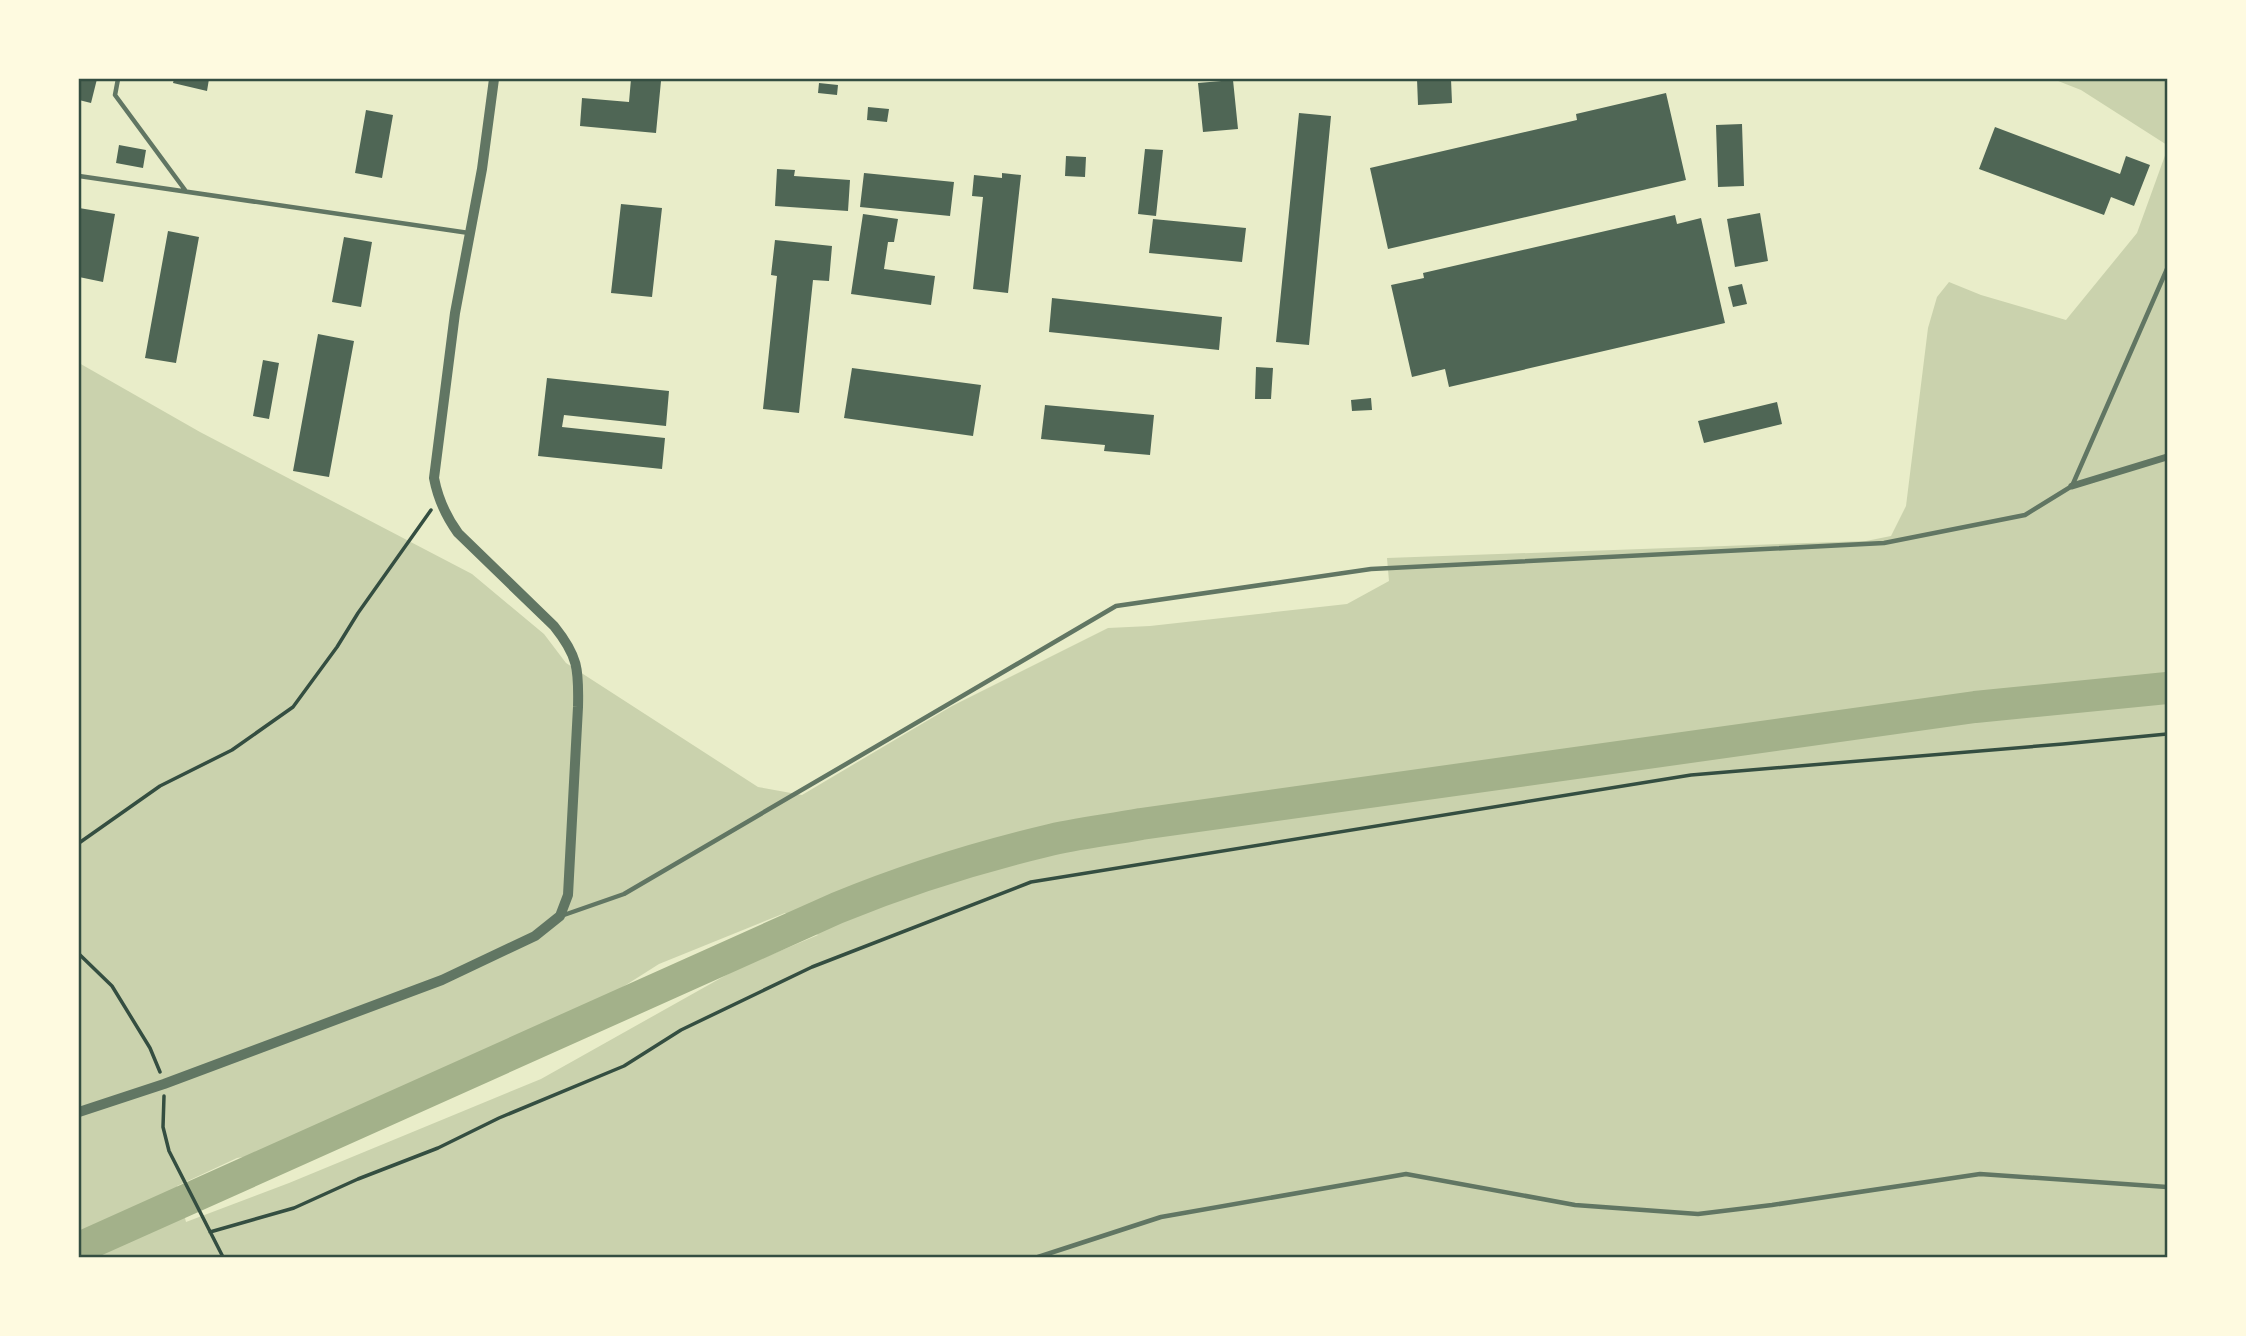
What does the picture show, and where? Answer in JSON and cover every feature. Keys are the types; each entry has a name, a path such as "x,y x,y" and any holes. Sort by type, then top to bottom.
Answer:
{"street":[{"path":"79,1112 164,1084 442,980 535,936 560,916 568,895 569,881 578,707 576,660 568,643 554,626 458,533 438,499 434,478 455,313 482,169 494,79"},
{"path":"2072,486 2167,457"}],"lane":[{"path":"118,79 115,95 185,190"},
{"path":"79,176 470,233"},
{"path":"560,916 624,894 1116,606 1371,569 1884,543 2025,514 2072,486 2167,269"},
{"path":"1038,1257 1161,1217 1406,1174 1575,1205 1698,1214 1980,1174 2167,1187"}],"path":[{"path":"79,843 160,786 232,750 293,707 438,499"},
{"path":"210,1232 294,1208 358,1178 438,1148 499,1118 624,1066 681,1030 812,967 1031,882 1691,775 2167,734"},
{"path":"79,954 112,986 150,1048 164,1084 163,1127 169,1151 223,1257"}],"green space":[{"path":"2053,79 2167,79 2167,145 2081,90"},
{"path":"2167,150 2167,1257 79,1257 79,363 200,432 472,574 544,634 566,663 758,787 802,795 952,706 1108,628 1150,626 1347,604 1389,581 1387,558 1866,541 1891,536 1906,506 1928,328 1937,297 1949,282 1981,295 2066,320 2137,233","holes":["785,913 818,935 737,969 541,1079 289,1183 186,1222 177,1186 237,1158 263,1154 566,1023 659,964"]}],"building":[{"path":"79,79 97,79 91,103 79,100"},
{"path":"174,79 209,79 207,91 173,83"},
{"path":"631,79 661,81 656,133 580,126 582,98 629,102"},
{"path":"1417,79 1451,79 1452,103 1418,105"},
{"path":"1233,80 1238,129 1203,132 1198,83"},
{"path":"819,83 838,85 837,95 818,93"},
{"path":"1666,93 1686,180 1388,249 1370,168 1577,120 1576,114"},
{"path":"868,107 889,109 887,122 867,120"},
{"path":"366,110 393,115 382,178 355,173"},
{"path":"1299,113 1331,116 1309,345 1276,342"},
{"path":"1742,124 1744,186 1718,187 1716,125"},
{"path":"1995,127 2120,174 2126,156 2150,165 2134,206 2111,197 2104,215 1979,169"},
{"path":"119,145 146,150 143,168 116,163"},
{"path":"1145,149 1163,150 1156,216 1138,214"},
{"path":"1066,156 1086,157 1085,177 1065,176"},
{"path":"777,169 795,170 794,176 850,180 848,211 775,206"},
{"path":"864,173 954,182 950,216 860,207"},
{"path":"1002,173 1021,175 1008,293 973,289 983,197 972,196 974,175 1002,178"},
{"path":"621,204 662,208 652,297 611,293"},
{"path":"79,208 115,214 103,282 79,277"},
{"path":"1760,213 1768,261 1735,267 1727,219"},
{"path":"863,214 898,219 894,242 888,242 884,269 935,276 931,305 851,294"},
{"path":"1675,215 1677,224 1701,218 1725,323 1449,387 1445,369 1412,377 1391,285 1424,278 1423,273"},
{"path":"1153,219 1246,228 1242,262 1149,253"},
{"path":"168,231 199,237 176,363 145,358"},
{"path":"344,237 372,242 361,307 332,302"},
{"path":"775,240 832,246 829,281 813,280 799,413 763,409 777,276 771,275"},
{"path":"1742,284 1747,304 1733,307 1728,287"},
{"path":"1052,298 1222,317 1219,350 1049,332"},
{"path":"318,334 354,341 329,477 293,471"},
{"path":"263,360 279,363 269,419 253,416"},
{"path":"1256,367 1273,368 1271,399 1255,399"},
{"path":"852,368 981,385 973,436 844,418"},
{"path":"547,378 669,391 666,426 564,415 562,427 665,438 662,469 538,456"},
{"path":"1371,398 1372,410 1352,411 1351,400"},
{"path":"1777,402 1782,424 1704,443 1698,421"},
{"path":"1045,405 1154,415 1150,455 1104,451 1105,445 1041,439"}],"waterway":[{"path":"79,1248 837,908 940,870 993,855 1058,838 1141,824 1975,707 2167,688"}]}
